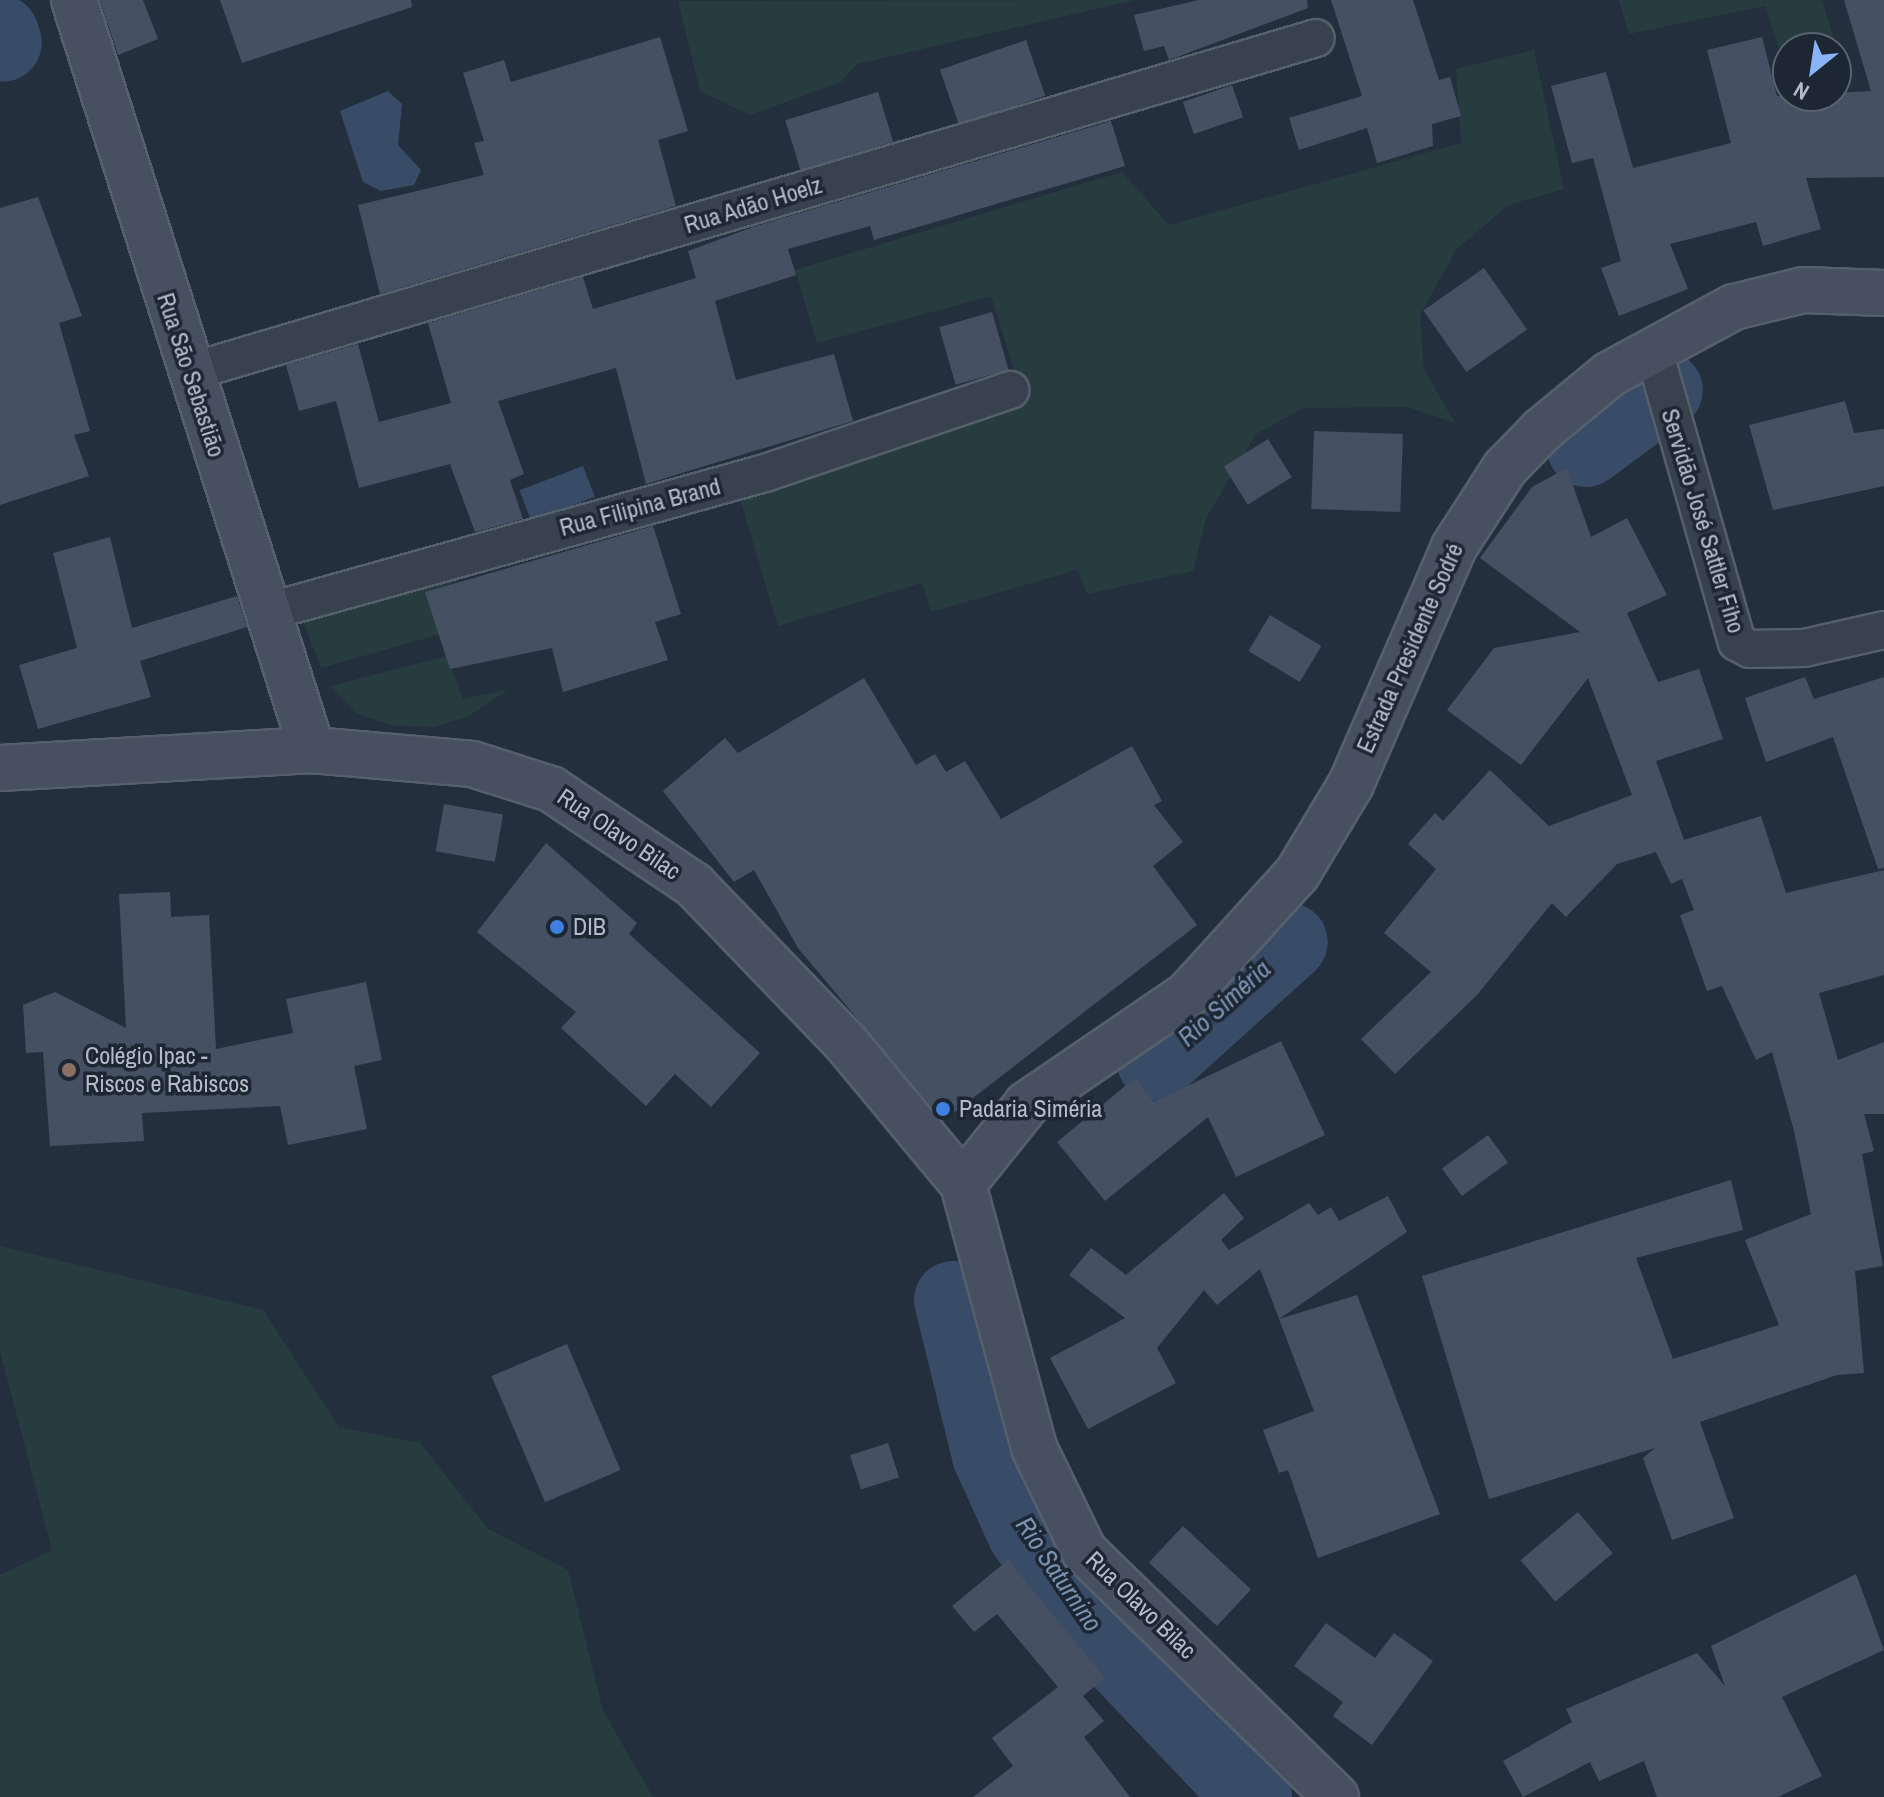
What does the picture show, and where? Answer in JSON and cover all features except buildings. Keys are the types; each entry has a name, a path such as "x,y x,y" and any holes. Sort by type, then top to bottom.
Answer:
{"street":[{"name":"Rua São Sebastião","path":"74,0 312,750"},
{"name":"Rua Adão Hoelz","path":"190,372 1316,38"},
{"name":"Estrada Presidente Sodré","path":"963,1184 1007,1124 1059,1077 1188,994 1250,931 1324,838 1477,506 1542,430 1660,377 1766,295 1884,293"},
{"name":"Servidão José Sattler Fiho","path":"1660,377 1737,642 1750,649 1804,648 1884,630"},
{"name":"Rua Filipina Brand","path":"267,612 765,473 1010,390"},
{"name":"Rua Olavo Bilac","path":"0,768 312,750 472,764 551,789 614,826 694,885 768,960 963,1184 1034,1448 1084,1551 1336,1797"}],"green space":[{"path":"1135,0 857,64 841,82 750,115 700,91 678,1"},
{"path":"1619,0 1822,0 1832,32 1774,32 1765,6 1629,34"},
{"path":"1534,50 1564,189 1508,205 1456,250 1420,315 1424,370 1455,423 1407,407 1303,408 1256,434 1206,518 1193,571 1087,594 1077,570 931,612 922,583 778,626 738,492 1021,392 991,296 817,343 795,270 1122,172 1169,225 1461,143 1456,69"},
{"path":"453,563 460,581 426,592 441,634 321,668 298,608"},
{"path":"447,656 463,699 509,689 469,716 434,727 390,725 356,713 330,686"},
{"path":"0,1246 263,1310 339,1427 420,1443 487,1528 568,1570 603,1711 653,1797 0,1797 0,1575 52,1550 0,1351"}],"water":[{"path":"388,91 402,104 398,145 421,170 414,185 381,191 363,182 340,111"},
{"path":"583,466 595,497 531,521 520,490"}],"waterway":[{"path":"0,34 3,43"},
{"name":"Rio Siméria","path":"1586,448 1664,390"},
{"name":"Rio Siméria","path":"1156,1062 1289,942"},
{"name":"Rio Saturnino","path":"953,1300 991,1455 1026,1532 1094,1630 1253,1797"}],"place":[{"name":"DIB","path":"557,927"},
{"name":"Colégio Ipac - Riscos e Rabiscos","path":"69,1070"},
{"name":"Padaria Siméria","path":"943,1109"}]}
